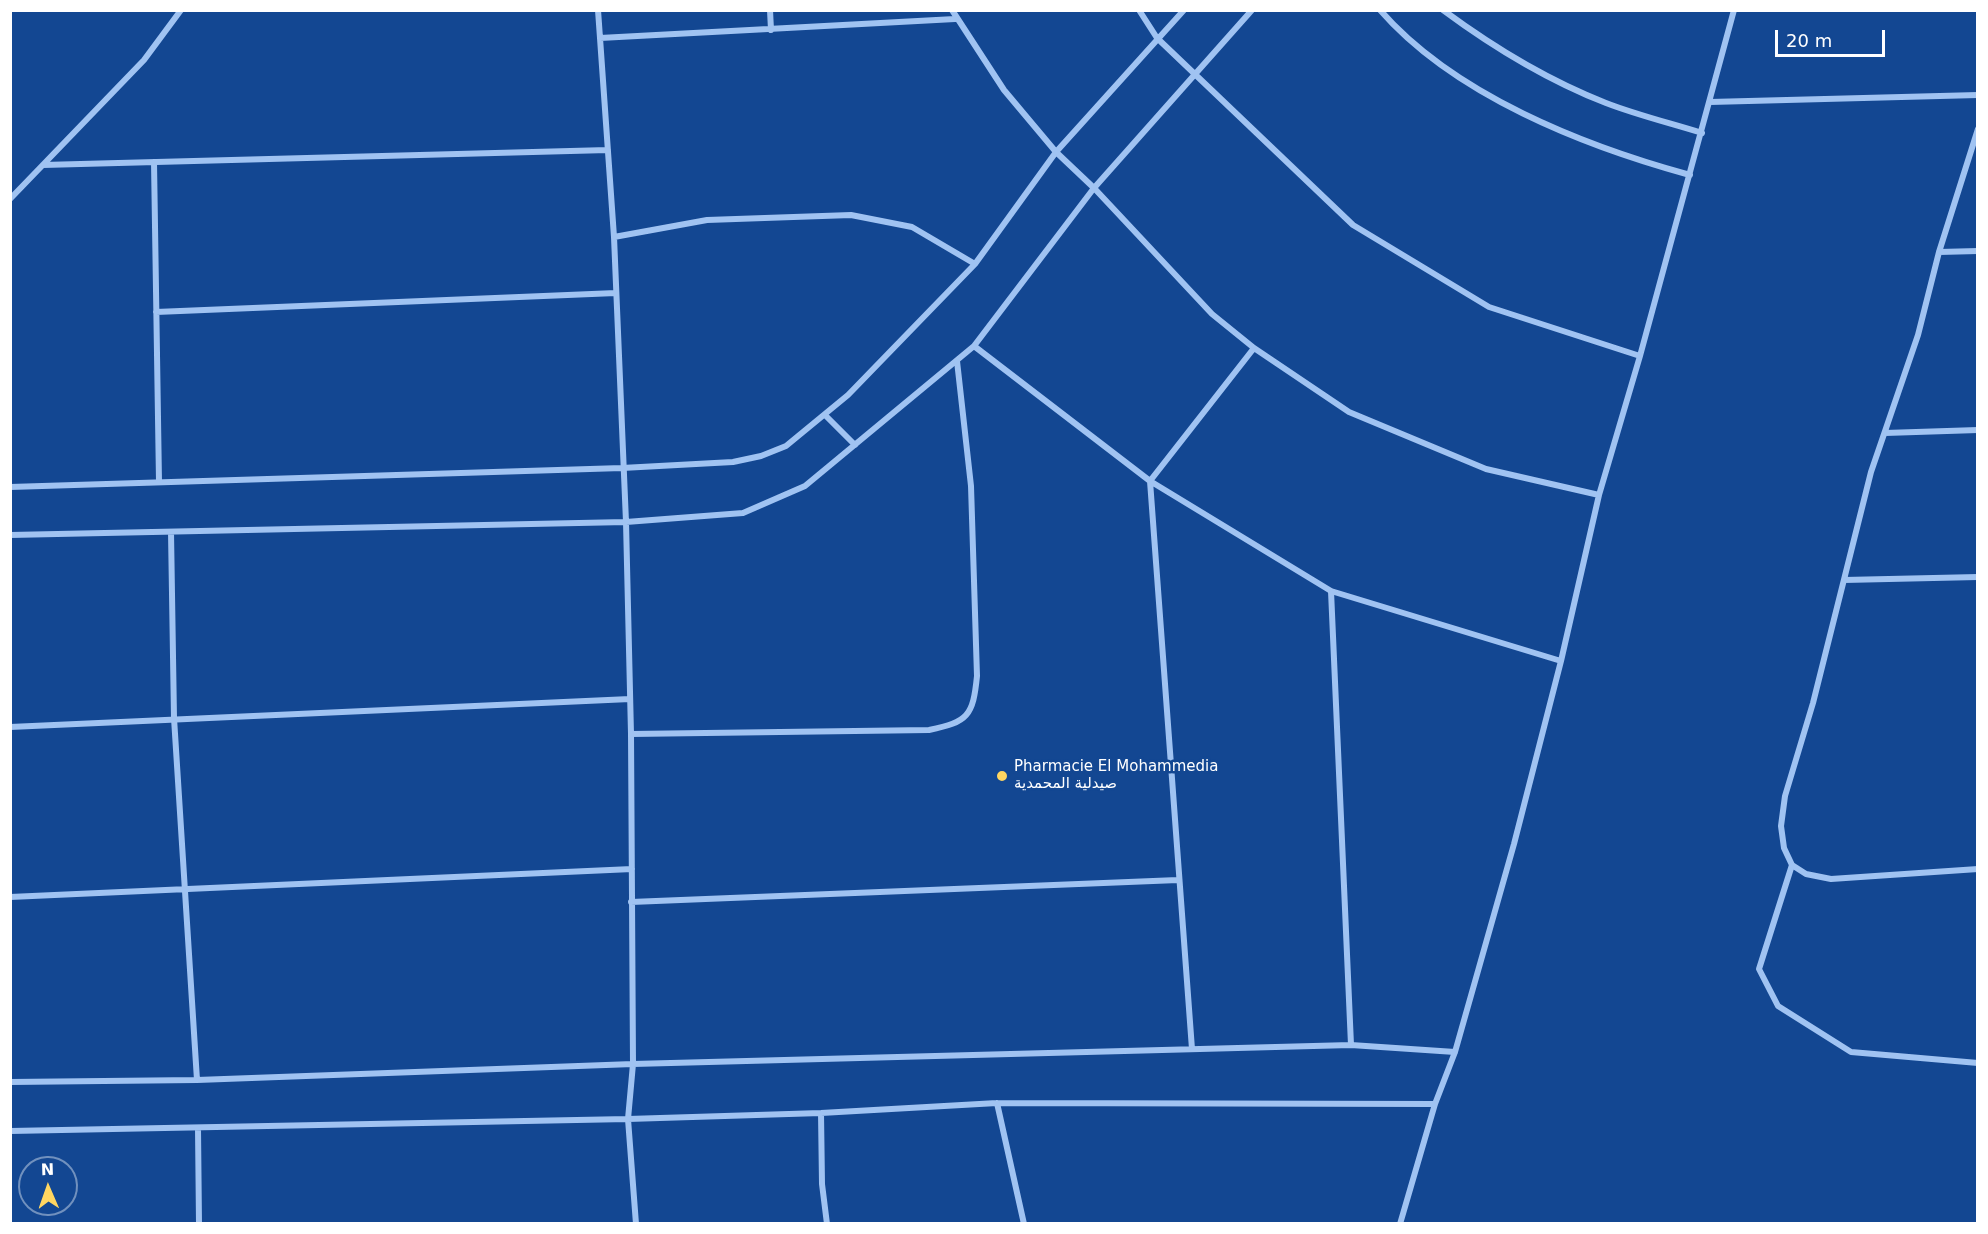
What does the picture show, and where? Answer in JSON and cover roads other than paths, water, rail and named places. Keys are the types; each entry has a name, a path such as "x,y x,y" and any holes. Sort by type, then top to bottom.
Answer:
{"street":[{"path":"10,198 144,60 181,10"},
{"path":"598,10 614,237 626,522 631,734 633,1064 628,1119 636,1224"},
{"path":"770,10 771,30"},
{"path":"952,10 955,18 1004,90 1056,152 1094,188 1212,314 1254,348 1349,412 1486,470 1599,495"},
{"path":"1139,10 1157,38 1193,74 1261,134 1353,225 1489,307 1641,356"},
{"path":"10,487 622,468 733,462 761,456 786,446 848,395 975,264 1056,152 1184,10"},
{"path":"10,535 626,522 743,513 805,486 974,346 1094,188 1252,10"},
{"path":"1380,10 1398,31 1478,90 1536,119 1628,158 1690,175"},
{"path":"1443,10 1489,43 1544,75 1606,103 1702,133"},
{"path":"1400,1224 1435,1104 1455,1052 1514,843 1561,661 1599,495 1641,356 1734,10"},
{"path":"600,38 955,18"},
{"path":"1710,102 1977,95"},
{"path":"1977,129 1939,252 1918,336 1871,472 1813,703 1785,796 1781,826 1784,848 1792,865 1806,874 1831,879 1977,869"},
{"path":"43,165 608,150"},
{"path":"154,162 159,482"},
{"path":"614,237 707,220 851,215 912,227 975,264"},
{"path":"1939,252 1977,251"},
{"path":"156,312 616,292"},
{"path":"974,346 1150,481 1331,591 1561,661"},
{"path":"1192,1049 1150,481 1254,348"},
{"path":"631,734 928,730 948,726 964,719 974,704 977,676 971,486 957,360"},
{"path":"825,415 855,445"},
{"path":"1885,433 1977,430"},
{"path":"171,532 174,718 197,1080"},
{"path":"1844,580 1977,577"},
{"path":"1331,591 1351,1045"},
{"path":"10,727 630,699"},
{"path":"1792,865 1759,969 1778,1006 1851,1053 1977,1063"},
{"path":"10,897 185,891 632,869"},
{"path":"631,902 1178,880"},
{"path":"10,1082 197,1080 633,1064 1351,1045 1455,1052"},
{"path":"10,1131 628,1119 821,1113 997,1103 1435,1104"},
{"path":"997,1103 1024,1224"},
{"path":"821,1113 822,1184 827,1224"},
{"path":"198,1128 199,1224"}],"place":[{"name":"Pharmacie El Mohammedia صيدلية المحمدية","path":"1002,776"}]}
